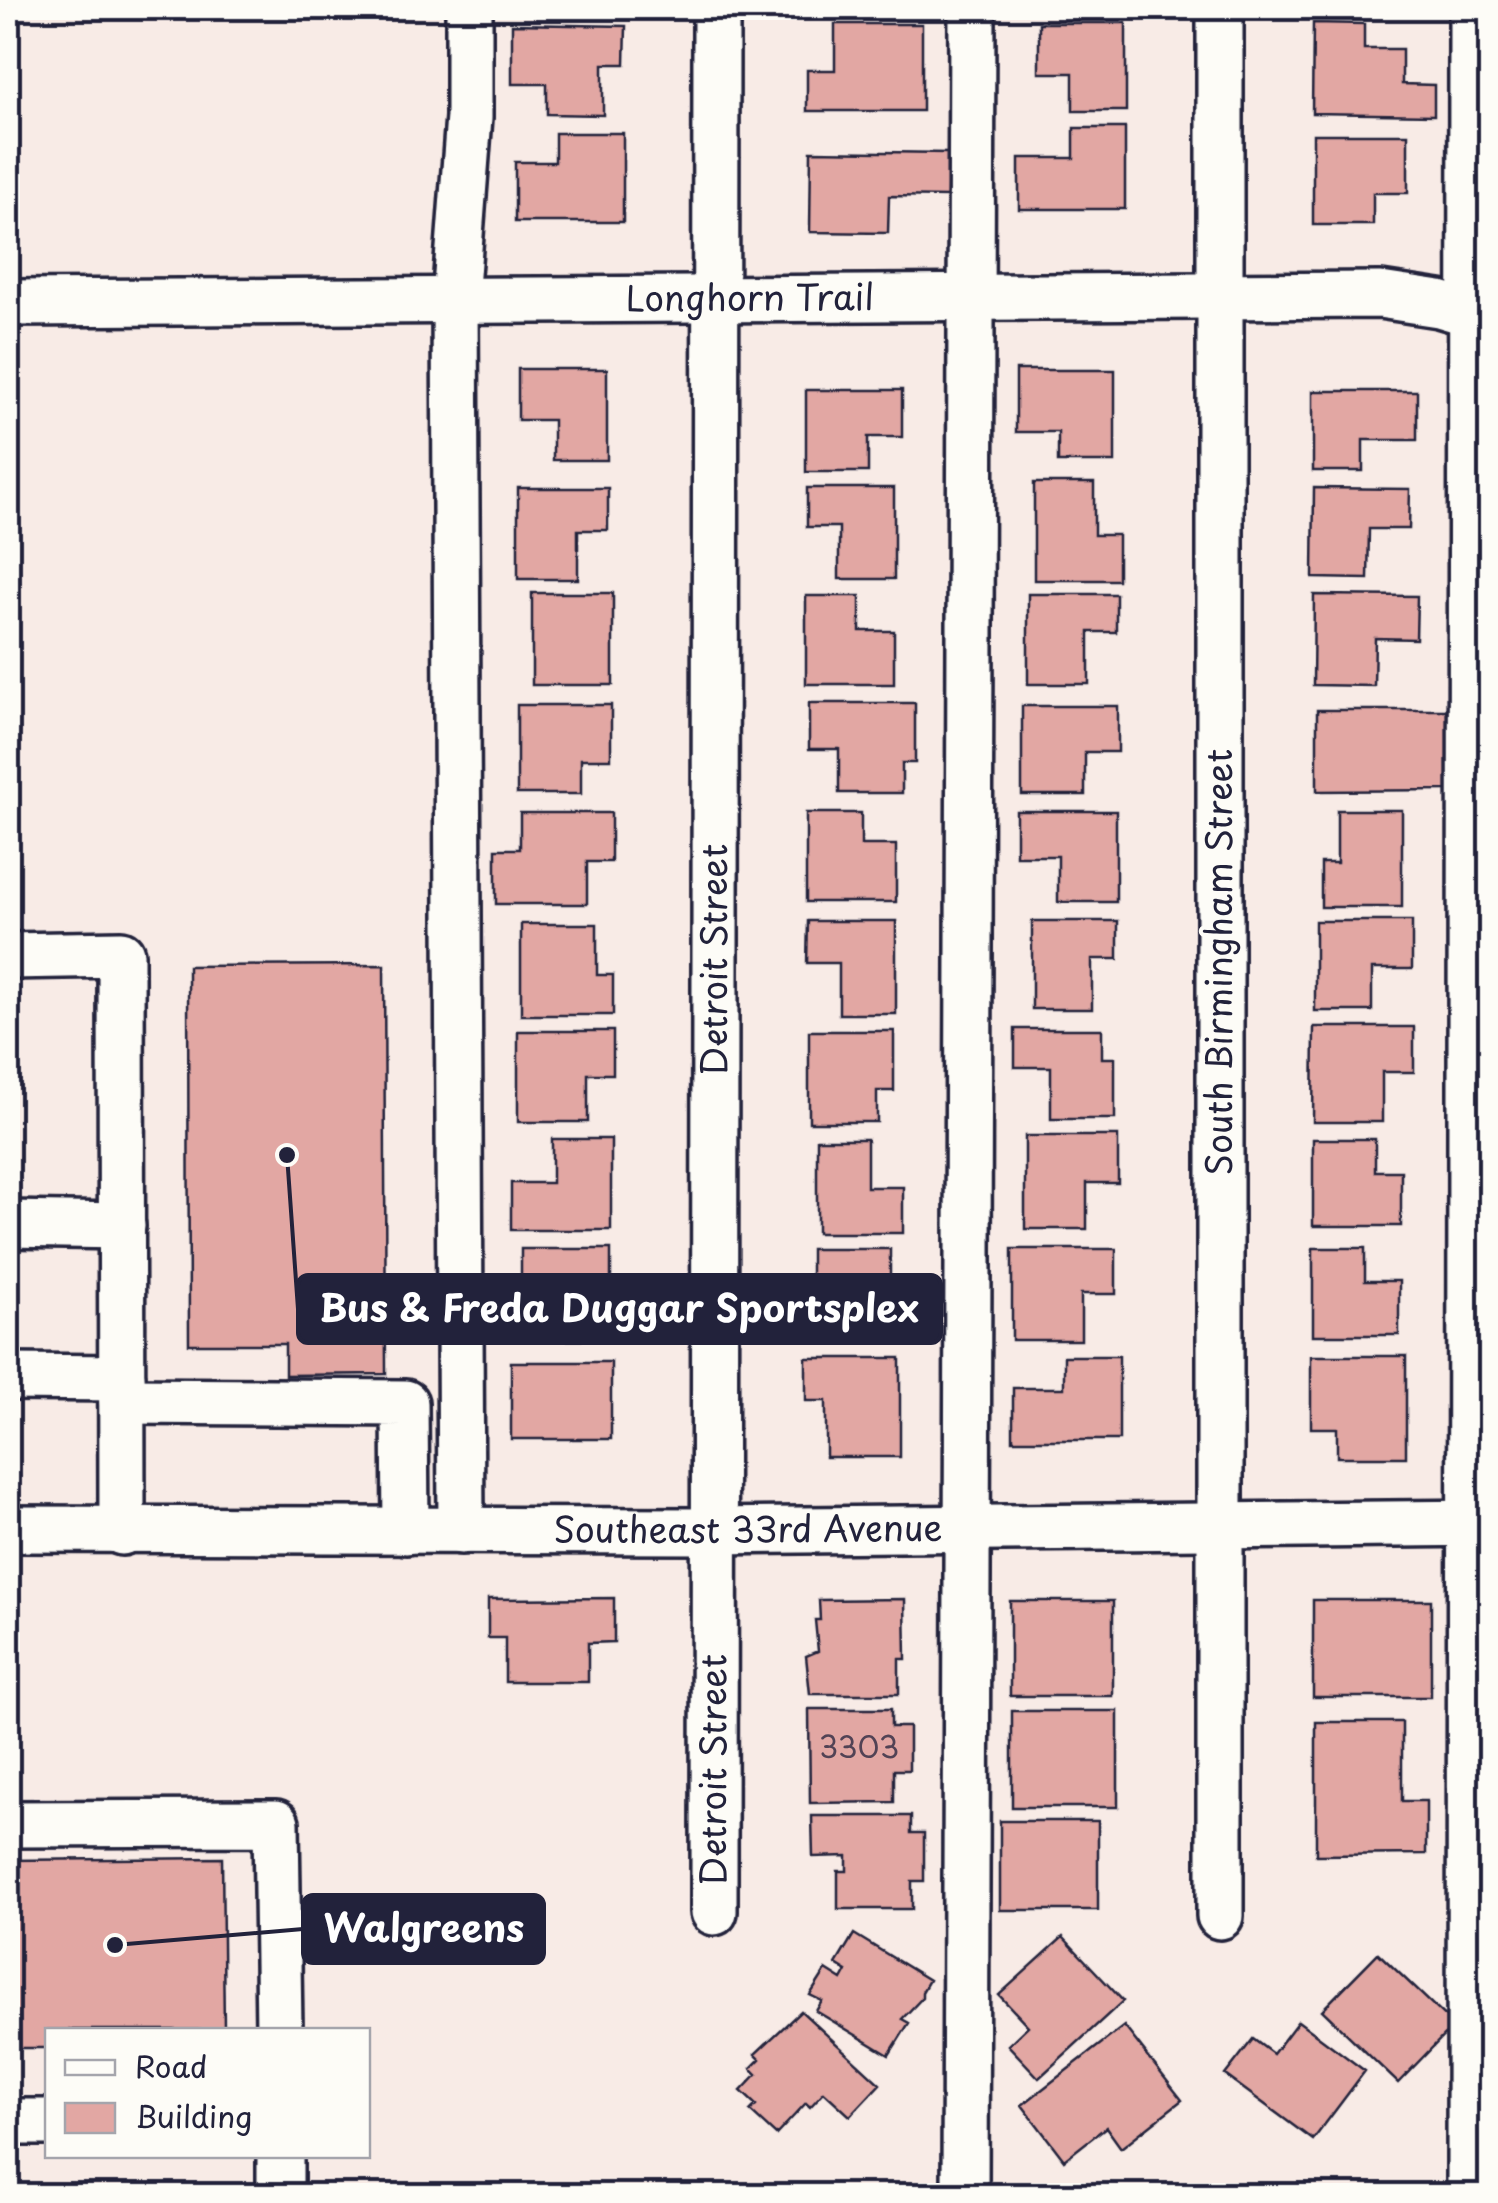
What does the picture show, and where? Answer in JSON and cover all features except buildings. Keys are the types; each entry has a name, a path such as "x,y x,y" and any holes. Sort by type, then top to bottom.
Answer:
{"street":[{"path":"461,1531 455,301 470,117 469,8"},
{"name":"Detroit Street","path":"714,1912 716,8"},
{"path":"965,2196 972,8"},
{"name":"South Birmingham Street","path":"1220,8 1220,1916"},
{"path":"1470,2196 1480,1524 1482,316 1472,8"},
{"name":"Longhorn Trail","path":"8,302 1380,295 1440,304 1482,316"},
{"path":"8,956 121,954 122,1532"},
{"path":"8,1224 122,1226"},
{"path":"8,1377 122,1390 405,1403 406,1531"},
{"name":"Southeast 33rd Avenue","path":"8,1529 712,1531 1480,1524"},
{"path":"8,1824 276,1824 278,2028"},
{"path":"8,2122 45,2122"},
{"path":"280,2158 280,2196"}],"place":[{"name":"Bus & Freda Duggar Sportsplex","path":"287,1155"},
{"name":"Walgreens","path":"115,1945"}]}
